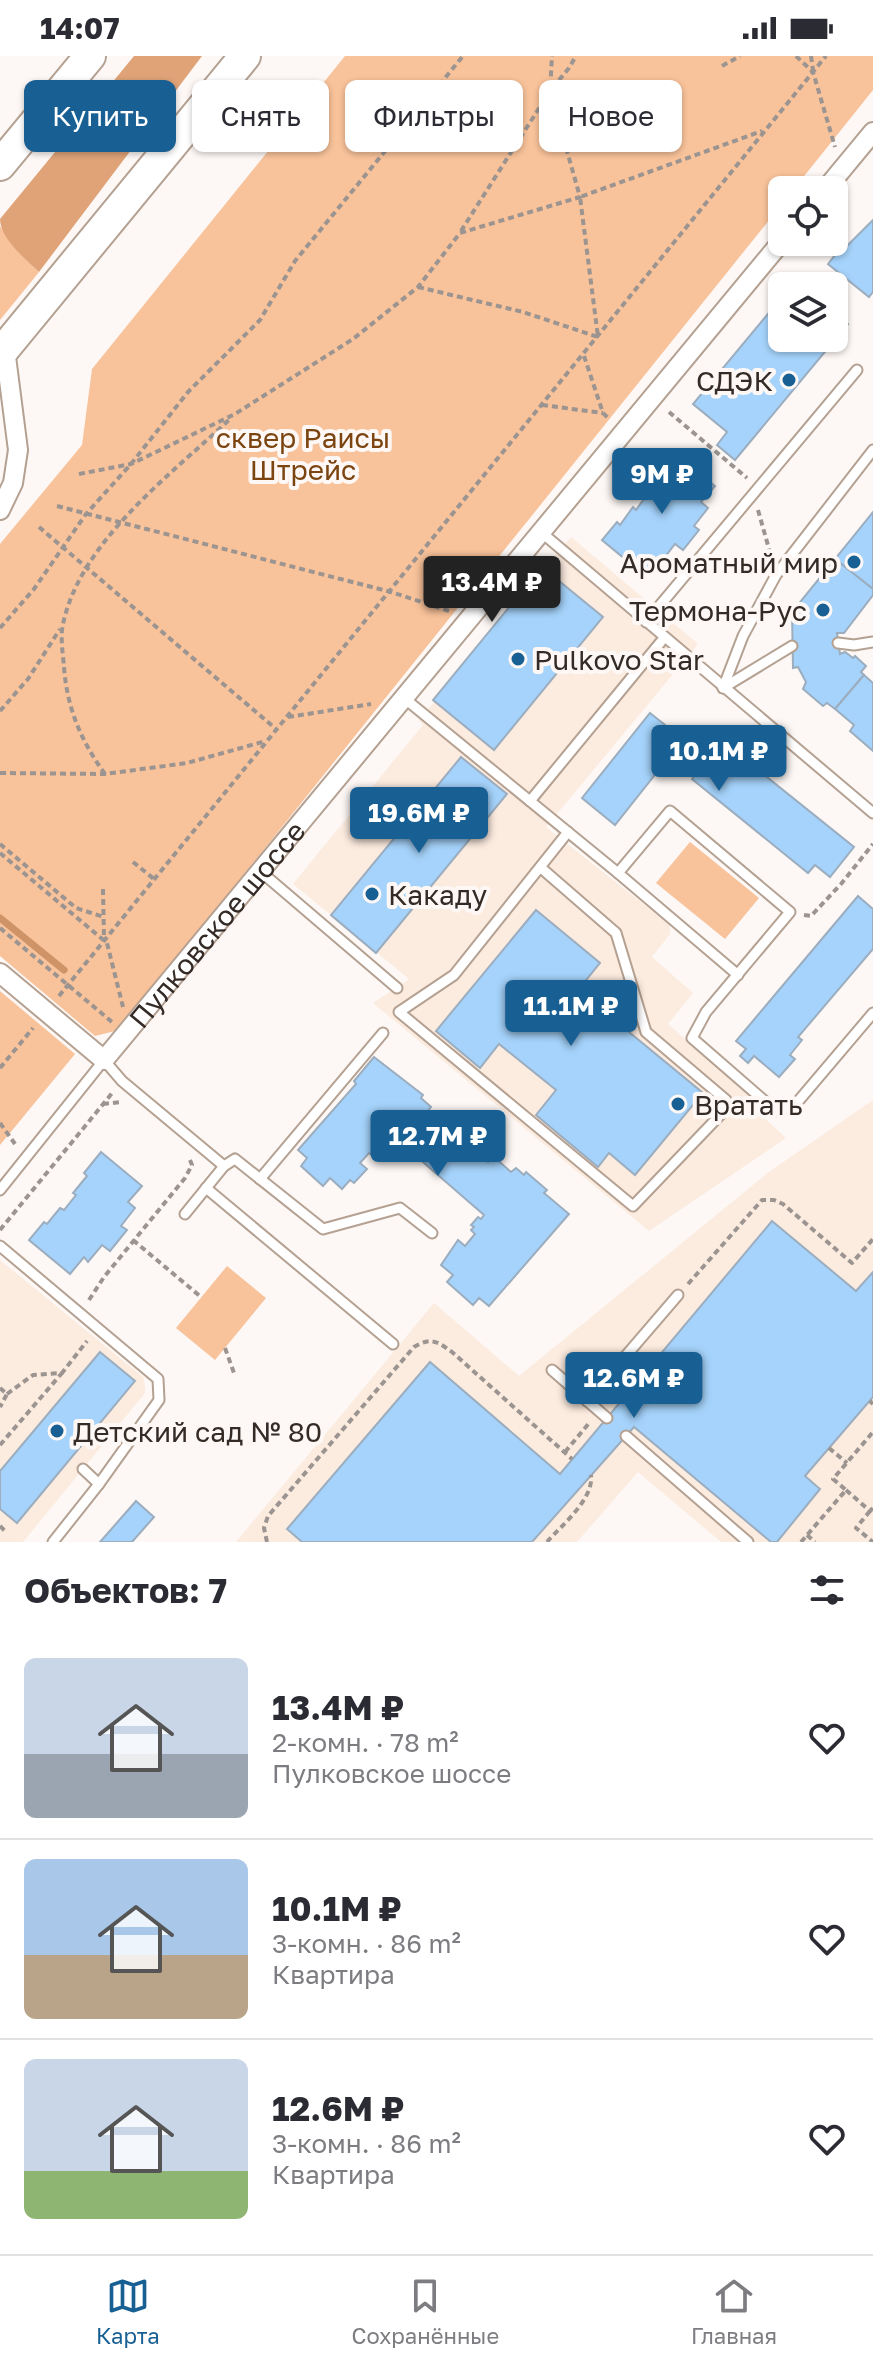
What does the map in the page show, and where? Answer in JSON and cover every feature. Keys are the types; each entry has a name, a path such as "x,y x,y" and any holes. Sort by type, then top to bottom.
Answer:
{"main road":[{"path":"0,165 90,56"},
{"path":"2,351 245,56"}],"street":[{"path":"836,176 873,132"},
{"name":"Пулковское шоссе","path":"104,1060 770,256"},
{"path":"0,510 13,483 18,450 2,351"},
{"path":"0,973 104,1060"}],"lane":[{"path":"646,622 857,370"},
{"path":"723,688 743,636 776,575 873,450"},
{"path":"541,532 873,813"},
{"path":"530,801 664,638"},
{"path":"838,643 854,645 873,642"},
{"path":"723,688 792,646"},
{"path":"402,701 530,801 738,975"},
{"path":"618,873 670,811 790,912 706,1012 692,1038 776,1111 795,1105 873,1013"},
{"path":"540,867 616,933 646,1032 726,1100 723,1112 633,1206 399,1012 454,975 540,867 568,832"},
{"path":"260,871 397,988"},
{"path":"260,1179 383,1033"},
{"path":"0,1190 104,1060 122,1081 224,1166"},
{"path":"185,1214 224,1166 235,1159 323,1229 400,1208 432,1233"},
{"path":"206,1188 393,1344"},
{"path":"0,1246 158,1379 159,1400 53,1542"},
{"path":"587,1401 678,1295"},
{"path":"552,1370 603,1415"},
{"path":"626,1436 748,1542"},
{"path":"83,1469 99,1484"}],"path":[{"path":"0,628 34,589 86,514 131,464 188,392 260,320 295,261 463,56"},
{"path":"551,80 552,56"},
{"path":"559,80 576,56"},
{"path":"722,66 740,56"},
{"path":"796,56 813,72"},
{"path":"811,56 837,156 845,165"},
{"path":"0,1068 826,56"},
{"path":"79,474 131,464 235,414 353,339 418,287 460,233 539,108"},
{"path":"460,233 580,197 764,130"},
{"path":"567,152 580,197 598,337"},
{"path":"418,287 523,312 598,337"},
{"path":"583,355 603,413 625,432"},
{"path":"542,405 603,413"},
{"path":"669,412 757,487 758,509 776,575"},
{"path":"0,711 28,679 62,627 73,592 119,523 235,414"},
{"path":"57,506 391,592 449,612"},
{"path":"39,527 276,729"},
{"path":"62,627 66,694 83,742 105,774"},
{"path":"286,717 402,701"},
{"path":"0,773 105,774 187,763 267,741"},
{"path":"0,844 76,908 104,917"},
{"path":"790,912 811,916 873,844"},
{"path":"0,853 107,943 125,1017 126,1034"},
{"path":"133,862 154,879"},
{"path":"103,889 104,940"},
{"path":"0,928 126,1034"},
{"path":"0,1230 122,1081"},
{"path":"103,1104 125,1102"},
{"path":"79,1315 104,1277 192,1165 188,1154"},
{"path":"678,1295 762,1200 783,1204 852,1263 873,1239"},
{"path":"133,1240 201,1297"},
{"path":"0,1445 98,1330"},
{"path":"267,1542 264,1528 268,1516 414,1347 425,1340 436,1340 452,1352 572,1459"},
{"path":"225,1348 234,1373"},
{"path":"0,1407 7,1394 33,1375 62,1373"},
{"path":"0,1388 7,1394"},
{"path":"564,1453 603,1415"},
{"path":"873,1432 833,1479 871,1510 856,1528 873,1542"},
{"path":"829,1448 847,1463"},
{"path":"547,1542 587,1495 592,1486 591,1475"},
{"path":"801,1542 846,1490"},
{"path":"0,1526 7,1533"},
{"path":"807,1535 815,1542"}],"shaded area":[{"path":"134,56 202,56 176,90 176,80 114,80"},
{"path":"55,152 130,152 39,272 9,241 0,219"},
{"path":"571,537 698,644 546,827 670,925 670,934 652,957 693,993 668,1024 757,1104 758,1112 786,1138 649,1231 373,1003 409,979 293,884 423,725 419,720"},
{"path":"873,1100 873,1542 721,1542 638,1472 577,1542 236,1542 434,1303 519,1376 769,1172"},
{"name":"Детский сад № 80","path":"0,1260 143,1377 145,1386 145,1393 23,1542 0,1542"}],"green space":[{"name":"сквер Раисы Штрейс","path":"345,56 873,56 873,90 804,176 768,176 768,221 119,1030 95,1036 0,956 0,544 82,445 92,369 267,152 329,152 329,80 326,80"},
{"path":"0,226 13,246 39,272 0,320"},
{"path":"690,842 759,898 725,939 656,883"},
{"path":"0,991 75,1054 0,1145"},
{"path":"227,1266 266,1298 215,1360 176,1328"}],"building":[{"path":"873,220 873,292 869,297 848,280 848,272 838,272 828,264 834,256 848,256 848,245"},
{"path":"768,314 768,352 825,352 735,460 717,445 727,432 693,404"},
{"path":"673,452 715,486 701,502 708,508 694,526 699,530 683,550 675,544 661,562 656,558 643,574 602,540 617,522 620,525 633,507 636,510"},
{"path":"873,512 873,589 835,559"},
{"path":"835,559 873,589 873,595 844,633 837,633 840,654 845,652 853,658 855,656 866,666 861,672 864,675 835,709 827,703 823,706 803,689 806,682 798,667 793,668 792,612"},
{"name":"Pulkovo Star","path":"542,567 603,617 494,750 433,700"},
{"path":"864,675 873,683 873,751 850,731 854,725 835,709"},
{"path":"650,713 693,747 707,729 854,847 830,877 815,865 808,873 692,779 700,769 684,756 678,764 669,757 615,825 582,798"},
{"path":"461,757 507,794 376,953 331,915"},
{"path":"858,896 873,909 873,949 798,1037 802,1040 790,1055 795,1059 779,1077 754,1056 748,1063 740,1056 746,1049 736,1041"},
{"path":"536,910 600,963 578,990 703,1093 635,1175 609,1153 598,1167 536,1115 556,1090 499,1044 480,1068 436,1031"},
{"path":"374,1057 423,1095 421,1098 431,1107 428,1111 488,1162 493,1156 511,1172 516,1168 524,1175 526,1172 547,1190 544,1193 569,1214 489,1306 479,1298 473,1305 447,1282 453,1275 441,1265 458,1240 465,1246 475,1234 471,1225 484,1215 416,1156 413,1159 404,1151 400,1156 394,1150 398,1146 385,1135 377,1144 380,1147 373,1156 369,1153 360,1163 367,1169 354,1183 350,1180 342,1189 330,1178 323,1186 301,1166 307,1158 298,1150 356,1084 354,1081"},
{"path":"101,1152 142,1186 128,1202 135,1208 121,1226 127,1230 110,1251 102,1245 88,1262 84,1257 70,1274 29,1240 60,1208 64,1210 87,1176 84,1173"},
{"path":"772,1221 856,1291 873,1272 873,1397 805,1476 820,1489 777,1542 771,1542 634,1427 532,1542 302,1542 287,1529 430,1362 560,1474"},
{"path":"100,1352 135,1381 17,1523 0,1509 0,1471"},
{"path":"136,1501 154,1517 132,1542 100,1542"}],"waterway":[{"path":"0,918 64,970"}],"place":[{"name":"СДЭК","path":"789,380"},
{"name":"Ароматный мир","path":"854,562"},
{"name":"Термона-Рус","path":"823,610"},
{"name":"Pulkovo Star","path":"518,659"},
{"name":"Какаду","path":"372,894"},
{"name":"Вратать","path":"678,1104"},
{"name":"Детский сад № 80","path":"57,1431"}]}
